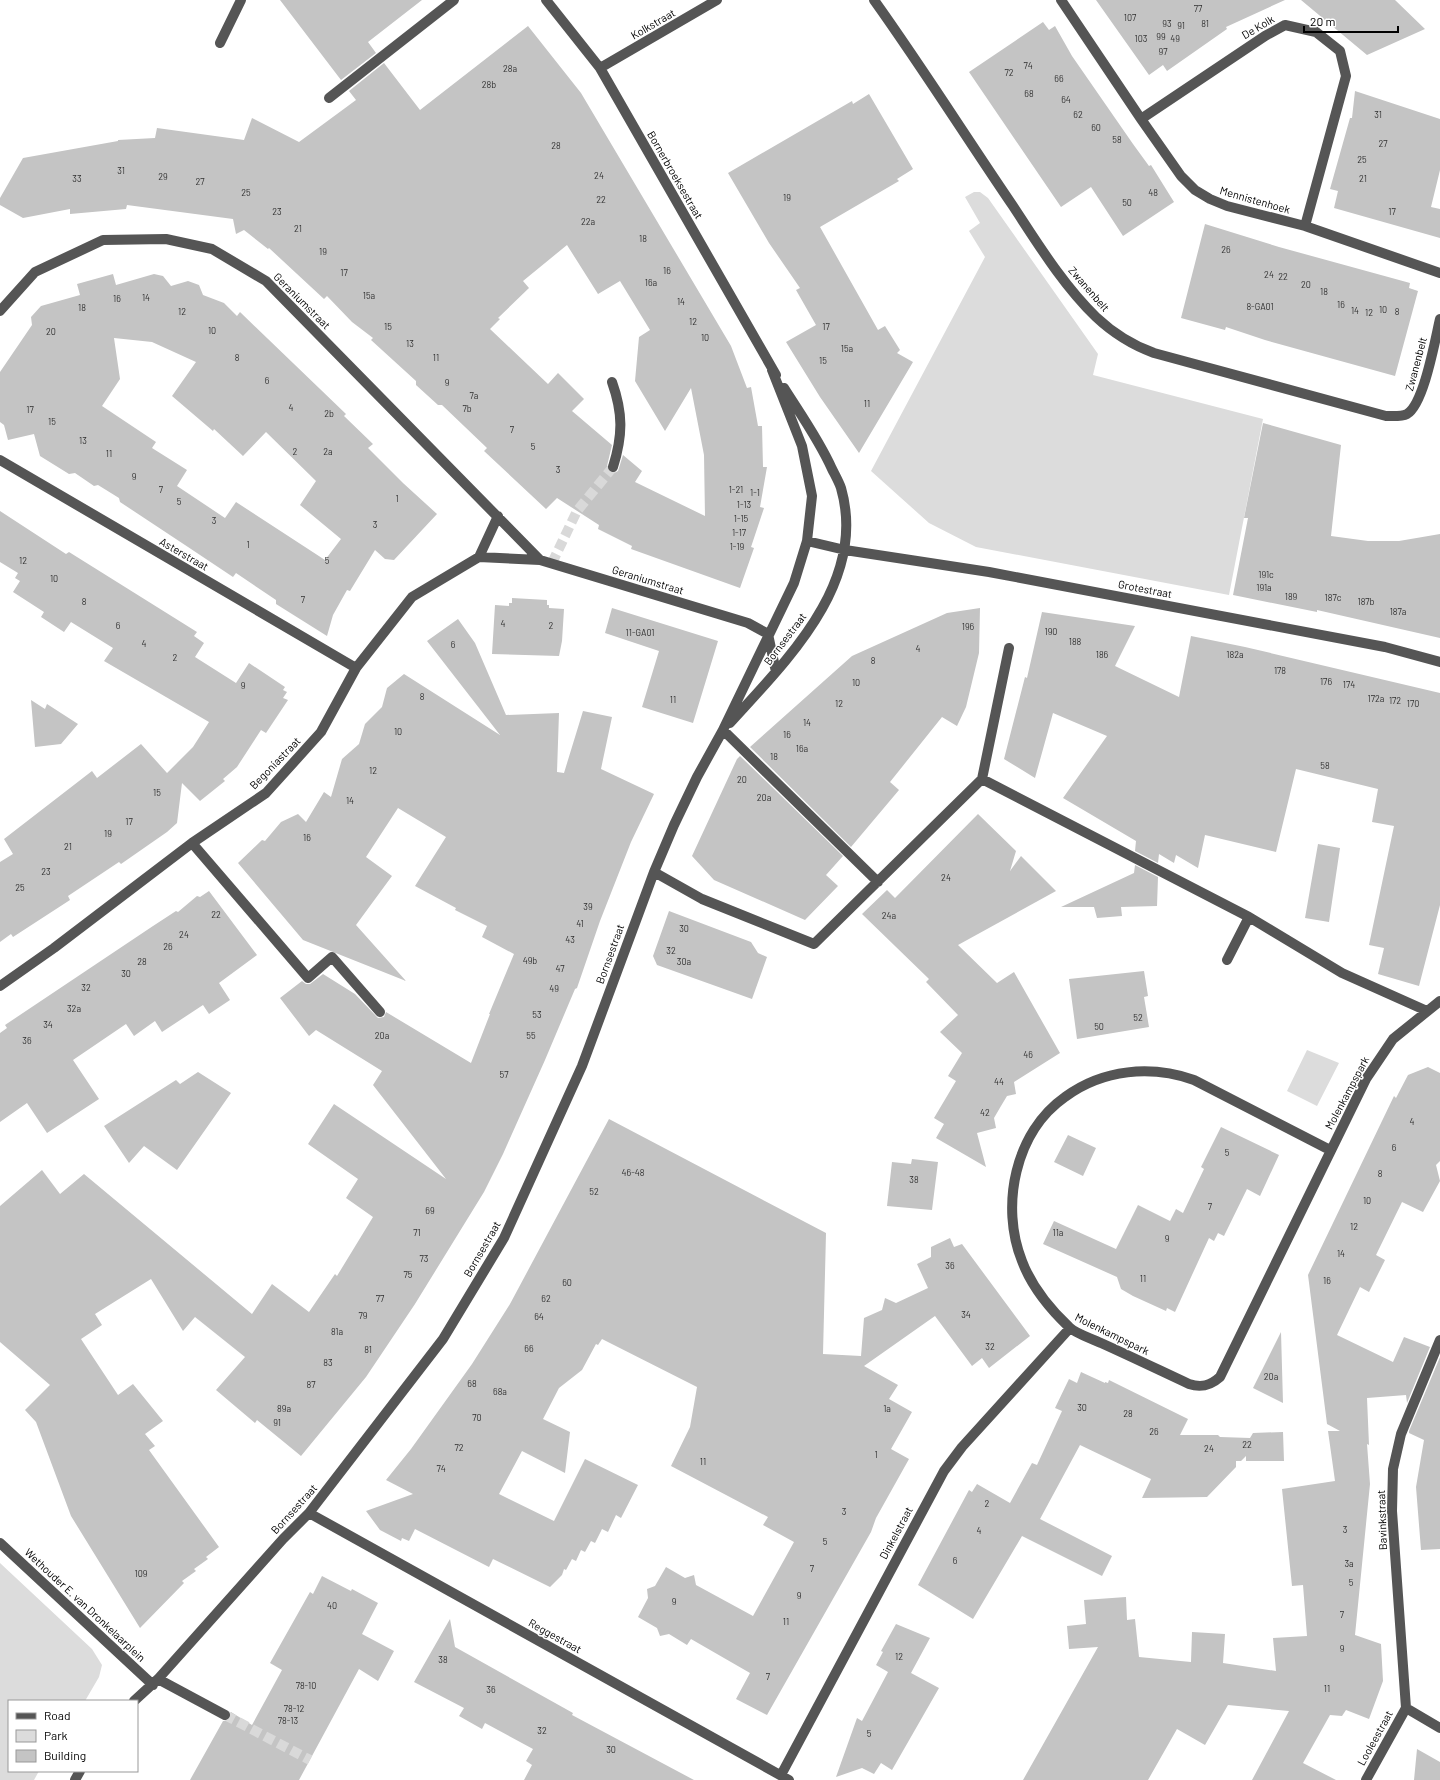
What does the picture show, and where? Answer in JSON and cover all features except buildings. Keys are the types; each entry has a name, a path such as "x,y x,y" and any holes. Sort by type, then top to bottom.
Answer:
{"street":[{"path":"220,43 241,0"},
{"path":"329,98 454,0"},
{"name":"Bornerbroeksestraat","path":"546,0 600,68 772,370 821,444 840,488 846,520 844,550"},
{"name":"Kolkstraat","path":"600,68 717,0"},
{"name":"Zwanenbelt","path":"874,0 1066,282 1096,318 1137,347 1154,353 1386,416 1397,416 1406,415 1414,408 1422,394 1440,319"},
{"name":"Mennistenhoek","path":"1060,0 1140,118 1182,176 1195,190 1210,199 1227,206 1305,226 1440,273"},
{"name":"De Kolk","path":"1140,118 1265,36 1285,25 1316,32 1340,51 1346,76 1305,226"},
{"name":"Geraniumstraat","path":"0,311 35,272 103,240 166,239 212,249 266,281 540,560 748,623 768,634"},
{"name":"Bornerbroeksestraat","path":"772,370 802,446 812,496 807,541"},
{"path":"612,382 618,399 621,427 619,444 613,467"},
{"name":"Asterstraat","path":"0,460 356,668"},
{"path":"498,516 479,557 540,560"},
{"name":"Grotestraat","path":"807,541 844,550 990,572 1384,647 1440,662"},
{"name":"Bornsestraat","path":"135,1700 155,1682 283,1539 309,1513 443,1339 504,1238 582,1066 654,872 694,784 723,730 768,634 794,583 807,541"},
{"name":"Bornsestraat","path":"723,730 776,672 818,616 828,600 839,575 844,550"},
{"name":"Begoniastraat","path":"0,986 54,948 192,843 266,793 321,732 356,668 412,596 479,557"},
{"path":"768,634 776,672"},
{"path":"654,872 702,899 814,944 982,779 1009,648"},
{"path":"723,730 878,882"},
{"path":"982,779 1249,917 1342,973 1427,1011"},
{"path":"192,843 308,978 332,957 380,1012"},
{"path":"1228,960 1249,917"},
{"name":"Molenkampspark","path":"1330,1150 1194,1080 1175,1073 1138,1071 1107,1076 1083,1086 1064,1097 1047,1113 1034,1130 1022,1153 1014,1181 1012,1209 1015,1234 1021,1260 1032,1281 1050,1307 1070,1328 1196,1387 1214,1383 1220,1377 1330,1150 1376,1063 1393,1040 1440,1001"},
{"name":"Dinkelstraat","path":"785,1777 944,1470 962,1447 1070,1328"},
{"name":"Bavinkstraat","path":"1406,1708 1392,1511 1393,1469 1401,1434 1440,1340"},
{"name":"Reggestraat","path":"309,1513 785,1777"},
{"name":"Wethouder E. van Dronkelaarplein","path":"0,1543 155,1682 225,1715"},
{"path":"1406,1708 1440,1728"},
{"name":"Looleestraat","path":"1366,1780 1406,1708"}],"green space":[{"path":"974,192 980,192 988,198 1098,354 1093,375 1263,419 1229,595 976,547 929,523 871,471 985,257 969,231 980,223 965,197"},
{"path":"1307,1050 1339,1063 1317,1106 1287,1091"},
{"path":"0,1563 92,1649 102,1665 99,1677 86,1700 8,1700 8,1772 38,1772 34,1780 0,1780"}],"tunnel":[{"path":"552,563 577,511 613,467"},
{"path":"225,1715 310,1760"}]}
